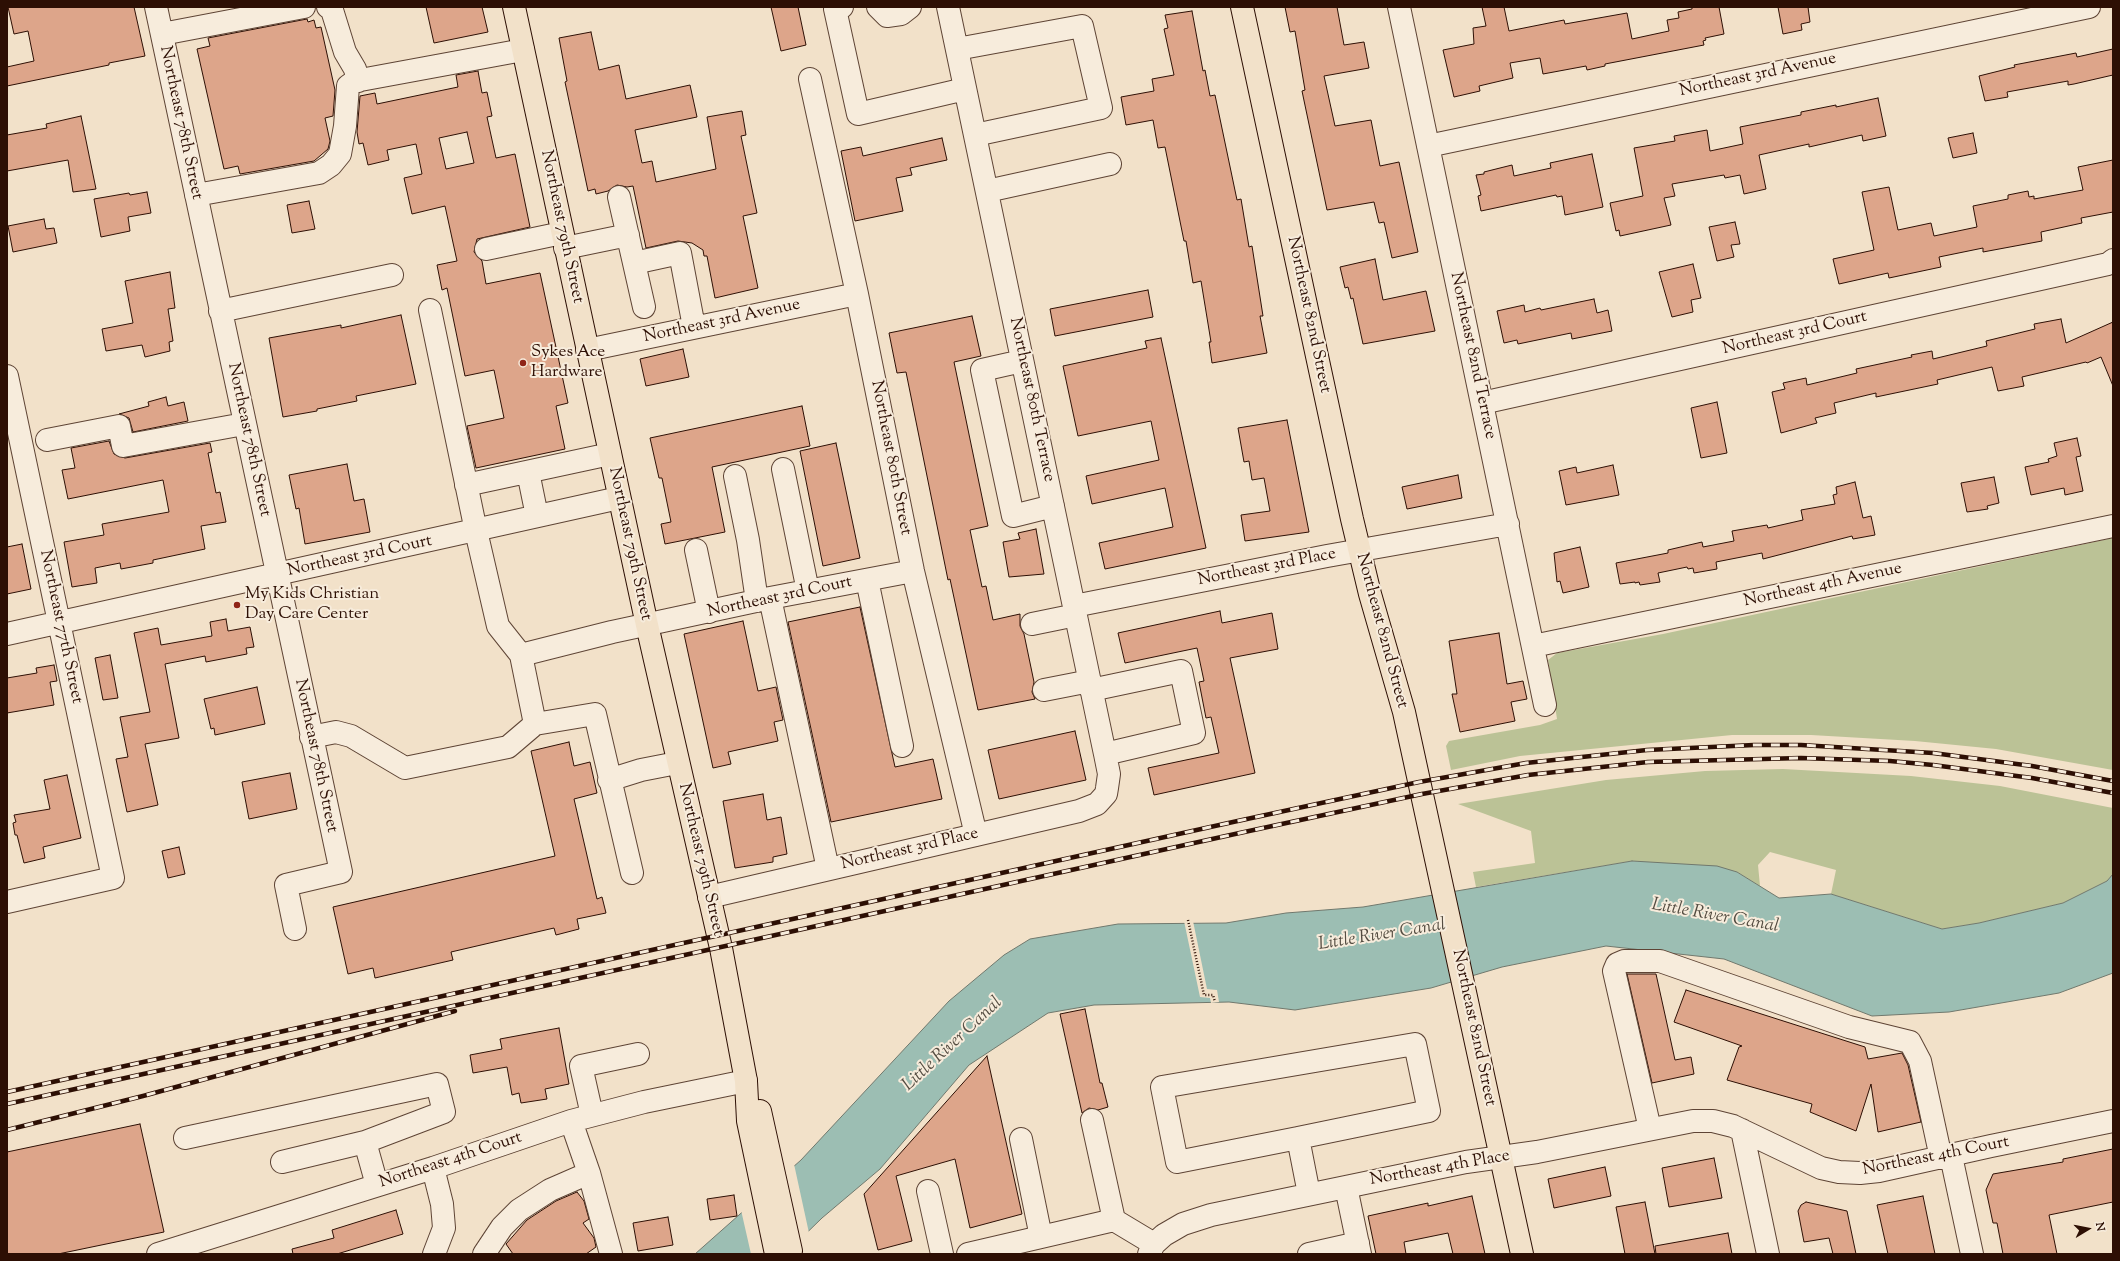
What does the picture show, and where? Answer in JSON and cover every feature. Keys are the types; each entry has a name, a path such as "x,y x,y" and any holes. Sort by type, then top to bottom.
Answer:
{"main road":[{"name":"Northeast 79th Street","path":"514,7 677,763 726,969 746,1081 748,1121 791,1254"},
{"name":"Northeast 82nd Street","path":"1242,7 1360,551 1404,712 1522,1254"},
{"name":"Northeast 79th Street","path":"768,1180 776,1254"}],"street":[{"name":"Northeast 78th Street","path":"156,7 276,575 341,872 286,885 295,929"},
{"path":"162,34 208,24 304,7"},
{"path":"328,7 332,10 345,52 355,69 358,81"},
{"path":"842,7 835,8 858,114 966,89"},
{"path":"878,7 887,16 901,14 910,7"},
{"name":"Northeast 80th Terrace","path":"948,7 1105,754 1109,774 1106,794"},
{"name":"Northeast 82nd Terrace","path":"1399,7 1546,704"},
{"name":"Northeast 3rd Avenue","path":"1428,146 2089,7"},
{"path":"957,49 1082,26 1101,108 975,135"},
{"path":"196,195 319,173 331,165 340,154 345,126 348,86 358,81 523,50"},
{"name":"Northeast 80th Street","path":"810,79 857,294 913,571 976,835"},
{"path":"987,191 1110,164"},
{"path":"619,197 644,307"},
{"path":"486,249 564,240 628,235"},
{"path":"634,263 680,253 694,327"},
{"name":"Northeast 3rd Court","path":"1482,403 2110,262"},
{"path":"220,311 392,275"},
{"name":"Northeast 3rd Avenue","path":"587,350 857,294"},
{"path":"430,310 466,485 498,626 521,655 535,724"},
{"path":"1022,361 982,370 1013,516 1053,506"},
{"name":"Northeast 77th Street","path":"7,376 113,878 7,902"},
{"path":"47,440 119,426 123,446 244,424"},
{"path":"466,485 610,454"},
{"path":"783,469 808,591"},
{"path":"528,472 537,516"},
{"path":"735,476 748,540 764,600 828,869"},
{"name":"Northeast 3rd Court","path":"7,634 619,498"},
{"name":"Northeast 3rd Place","path":"1032,624 1075,610 1360,551 1508,524"},
{"name":"Northeast 4th Avenue","path":"1533,646 2113,526"},
{"path":"696,550 709,612"},
{"name":"Northeast 3rd Court","path":"521,655 764,600 913,571"},
{"path":"867,580 902,746"},
{"path":"1044,690 1090,685 1181,671 1194,733 1105,754"},
{"path":"311,737 336,732 351,736 405,768 508,747 535,724 595,714 609,780 632,874"},
{"path":"609,780 641,770 677,763"},
{"name":"Northeast 3rd Place","path":"709,897 1079,811 1097,804 1106,794"},
{"path":"1650,1129 1614,971 1617,964 1624,961 1660,961 1849,1027 1910,1042 1920,1061 1972,1254"},
{"path":"1415,1044 1429,1111 1298,1138 1177,1162 1162,1087 1415,1044"},
{"path":"592,1115 581,1066 638,1054"},
{"name":"Northeast 4th Court","path":"158,1254 433,1168 571,1121 746,1081"},
{"path":"185,1138 437,1084 444,1112 365,1142 282,1162"},
{"path":"1092,1120 1114,1220 1151,1250"},
{"path":"571,1121 589,1173 611,1254"},
{"name":"Northeast 4th Place","path":"1151,1250 1164,1235 1197,1218 1466,1162 1537,1152 1682,1123 1704,1121 1723,1123 1742,1130"},
{"name":"Northeast 4th Court","path":"1742,1130 1816,1165 1839,1172 1879,1171 2113,1121"},
{"path":"1742,1130 1768,1254"},
{"path":"1298,1138 1309,1194"},
{"path":"1021,1139 1041,1237"},
{"path":"365,1142 377,1185"},
{"path":"433,1168 442,1204 444,1228 434,1254"},
{"path":"484,1254 502,1227 519,1210 550,1190 589,1173"},
{"path":"1309,1254 1359,1248 1346,1187"},
{"path":"928,1191 942,1254"},
{"path":"968,1254 1114,1220"}],"path":[{"path":"1188,920 1204,995 1213,995 1215,1002"}],"green space":[{"path":"2113,538 2113,770 1996,749 1915,741 1811,735 1732,735 1520,756 1451,770 1446,746 1449,741 1540,725 1557,719 1548,660 1557,653 1663,634"},
{"path":"1783,769 1911,776 2000,786 2113,808 2113,874 2107,881 2063,903 1979,923 1942,929 1831,894 1836,870 1770,852 1758,865 1760,886 1737,872 1632,861 1476,887 1473,872 1535,863 1531,831 1458,804 1606,780 1705,771"}],"water":[{"name":"Little River Canal","path":"1632,861 1717,866 1737,872 1779,898 1831,894 1942,929 1979,923 2063,903 2107,881 2113,874 2113,973 2059,993 1949,1012 1872,1016 1724,959 1606,946 1502,967 1431,988 1295,1010 1229,1002 1094,1005 1048,1013 969,1065 880,1169 822,1218 785,1254 695,1254 801,1160 949,1001 1004,955 1030,939 1118,924 1226,923 1286,913 1363,907"}],"pier":[{"path":"1184,921 1193,921 1207,989 1217,990 1219,1002 1211,1003 1210,998 1200,997"},
{"path":"794,1164 809,1233 788,1254 751,1254 741,1210"}],"building":[{"path":"8,7 134,7 145,56 7,86 7,67 34,61 28,31 14,34"},
{"path":"426,7 482,7 488,32 434,43"},
{"path":"771,7 798,7 806,45 781,51"},
{"path":"1285,7 1337,7 1344,45 1364,42 1369,68 1324,76 1335,126 1371,120 1380,166 1399,162 1418,252 1392,258 1384,222 1379,223 1374,202 1327,210 1302,91 1305,90 1295,31 1290,32"},
{"path":"1482,7 1504,7 1509,31 1564,20 1565,24 1627,13 1632,39 1669,31 1667,20 1679,18 1678,12 1692,9 1692,7 1719,7 1724,34 1705,38 1706,40 1703,41 1704,45 1605,64 1605,66 1587,70 1586,66 1543,74 1540,58 1510,63 1513,78 1479,86 1480,91 1454,97 1443,50 1474,44 1473,28 1486,26"},
{"path":"1778,7 1808,7 1810,22 1801,24 1802,30 1783,34"},
{"path":"1192,11 1203,71 1205,70 1210,96 1215,95 1237,200 1241,199 1249,247 1252,246 1263,316 1260,316 1267,353 1212,363 1209,342 1211,342 1201,281 1193,283 1186,241 1184,241 1165,147 1158,148 1153,120 1126,125 1121,97 1154,91 1152,79 1174,75 1164,29 1168,28 1165,15"},
{"path":"307,19 308,22 314,20 316,28 321,27 335,90 333,116 325,118 330,141 328,149 314,161 240,174 238,166 224,169 197,49 210,46 208,38"},
{"path":"591,32 599,70 619,65 626,99 690,85 697,117 635,130 642,163 652,161 656,182 716,169 707,117 742,111 746,135 741,136 757,213 743,216 758,288 715,298 707,256 704,256 703,250 692,243 678,241 646,248 633,186 627,187 617,185 608,191 596,194 595,189 588,191 565,82 567,81 559,38"},
{"path":"2113,49 2113,75 2068,85 2068,81 2007,92 2008,97 1985,101 1979,76 2015,67 2014,65 2076,53 2077,57"},
{"path":"478,71 482,93 487,92 492,116 487,117 496,158 515,154 530,227 477,239 474,252 482,261 486,284 540,273 568,403 556,406 565,449 476,468 467,426 504,418 494,370 465,376 447,288 442,290 437,265 457,261 445,206 412,214 404,178 422,174 416,144 387,150 389,160 368,165 363,143 359,144 357,132 360,96 375,93 377,104 458,87 456,75","holes":["467,132 474,163 446,169 439,138"]},
{"path":"1878,98 1886,136 1863,141 1862,135 1809,147 1809,144 1759,155 1766,189 1744,194 1740,175 1725,178 1724,175 1672,184 1675,196 1664,198 1671,225 1620,236 1619,230 1616,231 1610,203 1643,196 1634,148 1675,141 1674,136 1707,130 1710,151 1743,144 1740,127 1801,115 1801,112 1836,105 1836,107"},
{"path":"81,116 96,189 73,192 68,160 7,171 7,135 47,128 46,124"},
{"path":"1973,133 1977,153 1953,158 1948,138"},
{"path":"942,138 947,160 910,168 912,175 896,178 903,211 855,221 841,151 861,147 863,156"},
{"path":"1592,154 1603,207 1565,215 1562,196 1557,197 1556,195 1481,211 1478,196 1481,195 1476,175 1512,165 1514,176 1551,168 1550,163"},
{"path":"2113,160 2113,212 2081,218 2082,223 2041,232 2042,241 1983,252 1983,248 1939,257 1941,267 1889,278 1888,273 1839,284 1833,259 1874,250 1862,192 1889,187 1898,230 1931,223 1934,236 1977,227 1973,206 2008,199 2008,195 2028,191 2029,197 2034,196 2034,199 2083,190 2078,167"},
{"path":"147,192 151,213 128,217 130,231 101,237 94,199 129,193 130,195"},
{"path":"309,201 315,229 292,233 287,205"},
{"path":"44,219 46,229 54,228 57,243 13,252 8,226"},
{"path":"1735,222 1740,244 1731,245 1734,257 1717,261 1709,227"},
{"path":"1375,259 1383,300 1426,291 1435,331 1363,344 1353,298 1351,299 1348,287 1345,288 1340,267"},
{"path":"1693,264 1701,298 1691,300 1693,312 1672,317 1659,272"},
{"path":"170,272 175,308 168,309 173,341 169,342 170,351 145,357 142,345 106,351 102,329 133,323 125,281"},
{"path":"1148,290 1153,317 1055,336 1050,309"},
{"path":"1594,299 1597,313 1608,310 1612,331 1572,339 1571,333 1518,344 1517,340 1504,343 1497,311 1524,305 1525,312"},
{"path":"401,315 416,384 356,396 357,401 317,409 317,411 283,417 269,338 341,325 341,328"},
{"path":"972,316 981,356 954,362 988,526 970,530 982,587 986,586 993,620 1020,614 1020,626 1024,634 1034,682 1032,692 1035,699 978,710 950,579 948,580 906,372 897,373 889,333"},
{"path":"2061,319 2066,343 2113,322 2113,386 2101,357 2087,363 2022,377 2024,386 1998,391 1992,367 1937,380 1938,384 1876,397 1876,393 1834,403 1836,413 1815,418 1817,423 1781,433 1772,392 1785,389 1783,383 1806,378 1807,385 1857,373 1856,369 1912,357 1911,355 1932,351 1933,359 1987,346 1986,341 2035,329 2034,324"},
{"path":"1161,338 1206,548 1105,569 1099,543 1173,527 1165,488 1092,504 1086,476 1159,460 1151,421 1078,436 1063,366 1147,348 1145,341"},
{"path":"683,349 689,377 646,386 640,359"},
{"path":"166,397 168,406 184,402 188,421 133,432 129,418 119,414 149,406 148,402"},
{"path":"1717,402 1727,453 1701,458 1691,408"},
{"path":"802,406 810,446 712,467 725,532 665,544 661,524 671,522 662,478 659,478 650,438"},
{"path":"1287,420 1309,532 1245,541 1241,515 1270,511 1264,478 1252,480 1249,461 1244,462 1238,428"},
{"path":"2077,438 2081,456 2076,457 2083,491 2065,495 2064,488 2031,495 2025,467 2049,462 2048,459 2057,456 2054,443"},
{"path":"109,441 114,454 125,458 210,443 212,452 208,453 216,493 220,492 226,522 201,526 205,549 153,560 153,563 121,569 120,563 95,568 97,583 72,587 64,542 104,535 102,524 169,512 163,480 68,499 62,470 75,468 71,448"},
{"path":"836,443 860,558 823,566 800,451"},
{"path":"347,464 354,501 364,499 370,532 305,544 299,508 296,509 289,475"},
{"path":"1613,465 1619,495 1566,505 1559,471 1576,467 1577,473"},
{"path":"1458,475 1462,498 1407,509 1402,487"},
{"path":"1994,477 1999,503 1987,506 1988,509 1967,512 1961,483"},
{"path":"1855,482 1863,518 1871,516 1875,535 1853,539 1852,536 1763,559 1762,553 1716,562 1717,569 1694,573 1693,568 1688,569 1687,567 1658,573 1660,582 1640,585 1639,582 1620,584 1616,563 1668,553 1668,550 1702,542 1703,547 1734,541 1732,531 1767,525 1768,528 1803,520 1801,510 1835,504 1833,495 1837,494 1836,487"},
{"path":"1036,529 1044,574 1009,577 1003,542 1020,539 1018,533"},
{"path":"22,544 31,589 7,594 7,547"},
{"path":"1580,547 1589,587 1563,593 1560,581 1557,582 1554,553"},
{"path":"860,607 895,767 933,759 942,799 831,822 788,622"},
{"path":"1220,611 1222,623 1272,613 1278,649 1230,658 1255,773 1154,795 1148,768 1219,753 1211,717 1206,718 1199,682 1204,681 1197,648 1125,663 1118,633"},
{"path":"226,619 228,631 250,627 254,647 246,648 247,654 206,662 205,656 165,664 179,738 145,744 158,805 127,812 116,759 128,757 120,717 150,712 134,633 158,628 161,645 212,636 210,622"},
{"path":"743,621 758,691 776,687 783,720 774,722 778,741 728,752 731,764 713,768 684,634"},
{"path":"1499,633 1507,684 1523,681 1527,699 1511,702 1515,721 1460,732 1452,694 1457,694 1449,641"},
{"path":"110,655 118,698 103,700 95,658"},
{"path":"54,665 57,681 50,682 54,705 7,713 7,678 37,673 36,668"},
{"path":"257,687 265,724 215,735 214,728 211,729 204,699"},
{"path":"1075,731 1086,780 999,799 988,750"},
{"path":"569,742 574,766 590,762 597,793 574,799 597,899 602,897 606,913 577,919 579,929 556,935 554,928 451,952 453,960 375,978 373,968 348,974 333,907 555,856 531,751"},
{"path":"290,773 297,809 249,819 242,782"},
{"path":"67,775 81,838 43,847 45,858 24,863 17,835 15,835 13,823 16,822 14,815 50,809 44,780"},
{"path":"763,794 767,820 781,817 787,854 773,857 773,862 735,868 723,801"},
{"path":"179,847 185,874 168,878 162,851"},
{"path":"1627,974 1656,974 1675,1060 1691,1057 1694,1074 1652,1083"},
{"path":"1686,990 1865,1047 1868,1059 1902,1053 1908,1065 1921,1122 1878,1132 1871,1084 1856,1131 1810,1112 1812,1104 1727,1080 1739,1047 1742,1046 1674,1022"},
{"path":"1085,1009 1100,1083 1102,1083 1108,1107 1098,1110 1089,1108 1082,1113 1060,1014"},
{"path":"559,1028 569,1084 545,1089 547,1099 521,1103 519,1093 512,1095 507,1067 473,1073 470,1055 502,1049 500,1039"},
{"path":"987,1056 1022,1214 970,1228 955,1159 896,1176 912,1241 878,1250 864,1194"},
{"path":"140,1124 164,1232 58,1254 7,1254 7,1152"},
{"path":"2113,1149 2113,1202 2049,1215 2057,1254 2003,1254 1997,1223 1993,1223 1986,1190 1993,1174 2063,1162 2063,1159"},
{"path":"1714,1158 1722,1198 1669,1207 1662,1168"},
{"path":"1605,1167 1611,1196 1554,1208 1548,1179"},
{"path":"577,1192 584,1201 589,1219 583,1223 594,1238 596,1247 586,1254 513,1254 506,1244 527,1220 556,1201"},
{"path":"734,1195 737,1216 710,1220 707,1199"},
{"path":"1472,1196 1485,1254 1453,1254 1448,1233 1404,1242 1406,1254 1376,1254 1368,1216 1428,1203 1428,1206"},
{"path":"1923,1196 1935,1254 1888,1254 1877,1205"},
{"path":"1645,1202 1655,1254 1625,1254 1616,1207"},
{"path":"1806,1202 1847,1211 1856,1254 1833,1254 1829,1238 1804,1242 1798,1211 1801,1205"},
{"path":"396,1210 403,1234 337,1254 293,1254 292,1249 334,1238 332,1230"},
{"path":"668,1217 673,1245 638,1251 633,1223"},
{"path":"1728,1233 1732,1254 1656,1254 1655,1246"}],"railway":[{"path":"7,1092 1233,822 1419,782 1526,763 1647,750 1754,745 1801,745 1933,753 2032,766 2113,781"},
{"path":"7,1104 1235,834 1422,794 1528,775 1648,762 1801,758 1890,761 1933,765 2032,778 2113,793"},
{"path":"7,1130 143,1096 455,1011"}],"place":[{"name":"Sykes Ace Hardware","path":"523,363"},
{"name":"My Kids Christian Day Care Center","path":"237,605"}]}
